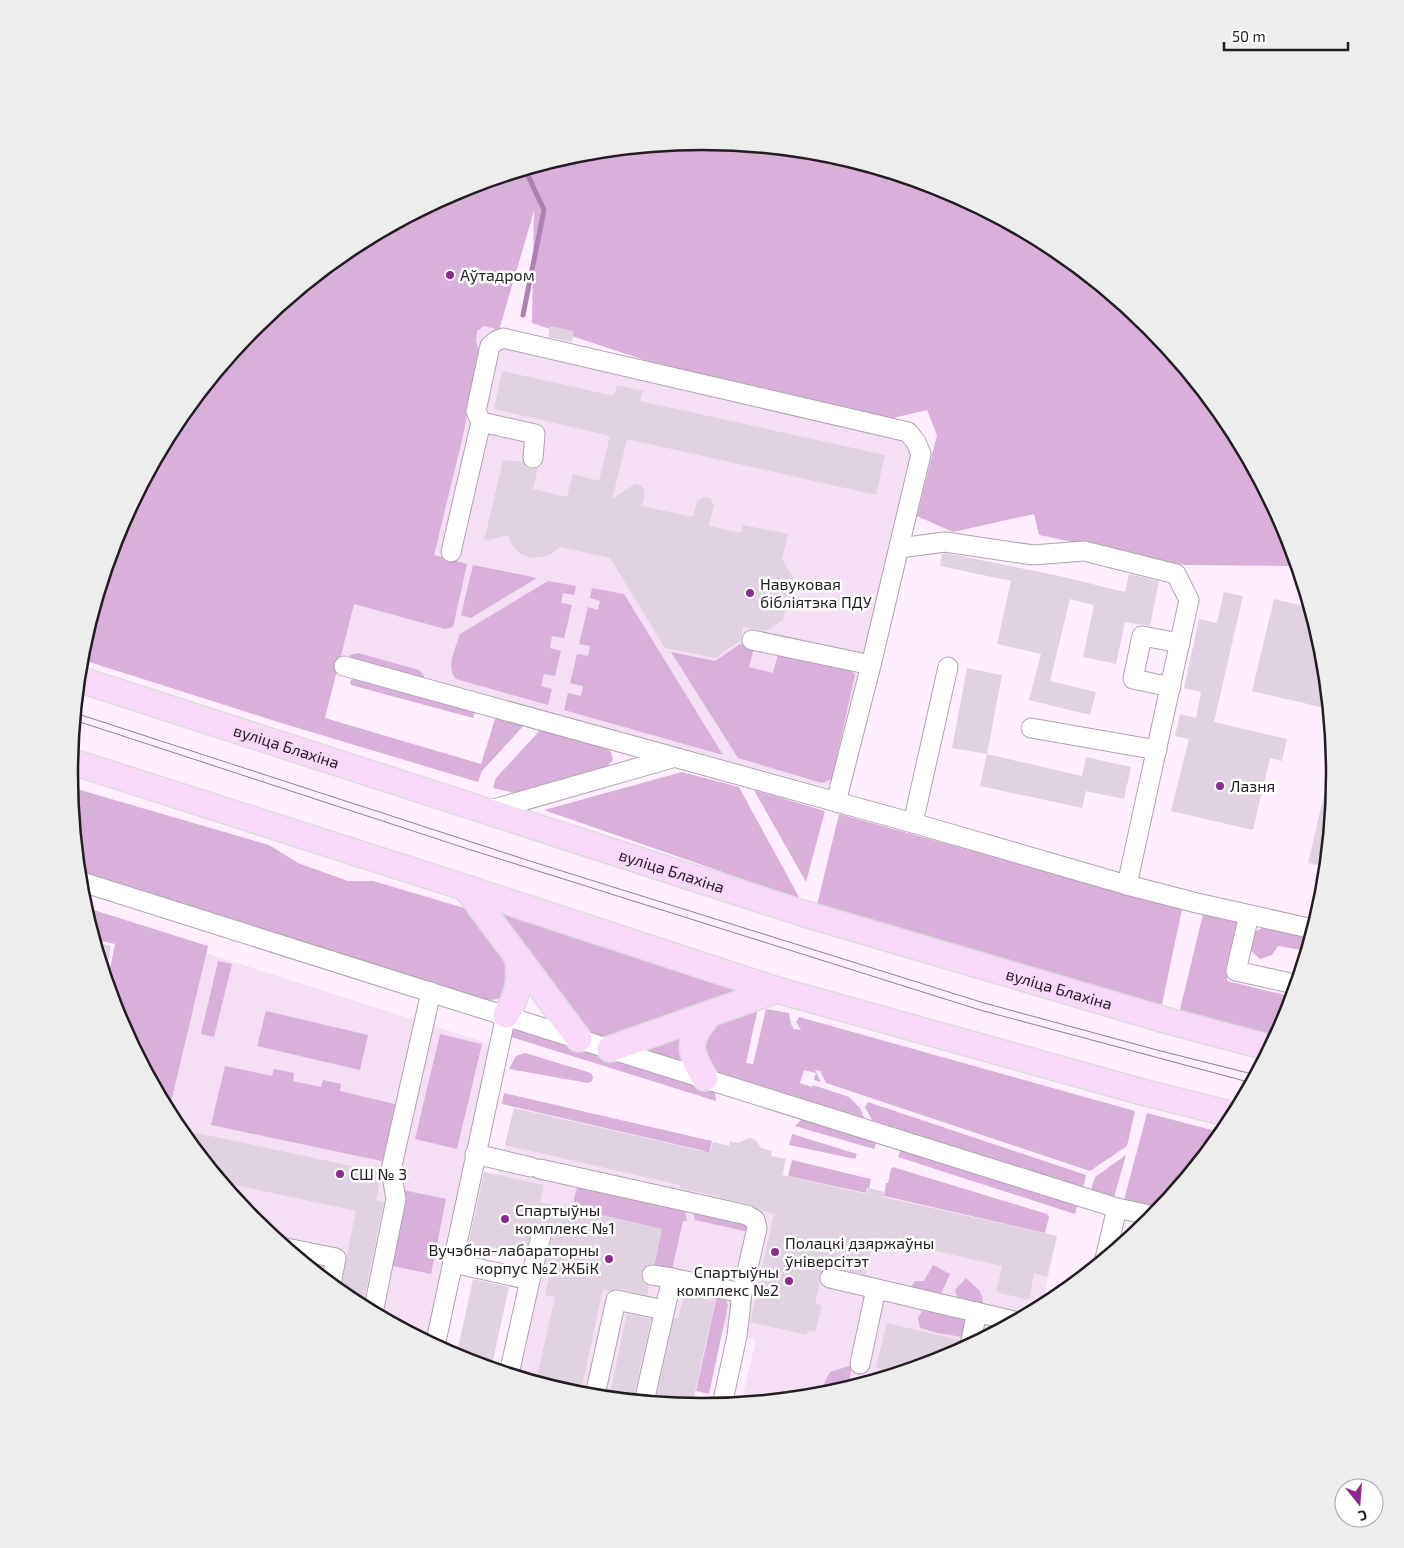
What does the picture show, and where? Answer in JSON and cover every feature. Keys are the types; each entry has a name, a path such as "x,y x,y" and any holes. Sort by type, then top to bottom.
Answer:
{"main road":[{"name":"вуліца Блахіна","path":"85,681 802,913 1165,1020 1264,1046"},
{"path":"78,764 777,990 1146,1093 1226,1113"},
{"path":"466,888 579,1039"},
{"path":"506,1015 516,998 520,980 518,958"},
{"path":"610,1049 777,990"},
{"path":"705,1078 692,1053 697,1028 710,1014"}],"street":[{"path":"476,336 496,341"},
{"path":"451,552 481,422 476,411 490,346 503,338 908,432 916,442 921,454 836,802"},
{"path":"481,422 535,434 533,458"},
{"path":"899,548 945,542 1034,555 1084,551 1176,574 1189,600 1127,885"},
{"path":"1171,687 1133,679 1140,644 1142,636 1180,643"},
{"path":"752,640 871,664"},
{"path":"344,666 913,823 1127,885 1307,928"},
{"path":"913,823 948,667"},
{"path":"1031,728 1157,750"},
{"path":"487,810 673,757"},
{"path":"87,885 1117,1208 1146,1214"},
{"path":"1249,915 1236,971 1290,983"},
{"path":"375,1305 396,1199 391,1170 431,992"},
{"path":"437,1339 506,1015"},
{"path":"476,1154 747,1215 755,1220 758,1228 742,1293 737,1336 724,1398"},
{"path":"1111,1247 1117,1208"},
{"path":"510,1368 541,1236"},
{"path":"298,1250 336,1258 332,1276"},
{"path":"453,1263 530,1280"},
{"path":"652,1275 742,1293"},
{"path":"645,1395 672,1278"},
{"path":"830,1278 1006,1319"},
{"path":"860,1364 876,1289"},
{"path":"596,1386 616,1300 664,1310"},
{"path":"972,1337 977,1312"}],"shaded area":[{"path":"702,150 743,151 824,161 903,183 941,197 1014,233 1049,255 1114,304 1172,362 1221,427 1243,462 1279,535 1290,566 1185,565 1039,535 1034,514 953,532 917,516 937,435 927,410 851,428 532,323 534,211 499,330 484,326 477,331 476,341 480,354 463,436 434,555 467,564 453,627 445,629 354,604 325,718 481,764 495,719 500,718 526,723 482,771 478,782 278,722 88,661 99,612 111,573 125,535 161,462 207,394 232,362 260,332 290,304 355,255 390,233 463,197 540,171 580,161 661,151"},
{"path":"462,197 499,330 901,435 913,455 831,789 331,652 457,200"},
{"path":"473,565 537,578 471,618 461,615"},
{"path":"548,581 576,586 574,595 563,593 561,603 572,605 564,638 552,636 550,648 561,651 555,676 544,674 541,686 552,689 548,705 456,679 451,669 451,663 460,634"},
{"path":"592,588 624,594 723,755 564,710 568,693 581,696 583,686 570,683 577,654 588,656 590,646 579,644 588,607 598,610 600,601 590,598"},
{"path":"740,644 754,648 749,667 773,673 779,650 849,667 855,675 832,779 822,783 738,758 671,652 715,661"},
{"path":"358,653 419,670 424,676 423,679 350,659 350,655"},
{"path":"353,679 475,712 473,718 351,685 350,681"},
{"path":"542,728 605,747 611,752 613,760 604,770 518,794 493,788 496,778"},
{"path":"682,772 739,787 800,899 544,810"},
{"path":"78,789 269,845 298,863 348,881 373,881 471,910 511,959 514,979 502,999 487,1000 86,873 79,815"},
{"path":"754,790 825,811 806,882"},
{"path":"839,814 1182,909 1161,1009 817,905"},
{"path":"92,910 208,946 171,1102 142,1050 125,1013 111,975 110,970 115,944 100,941"},
{"path":"497,910 742,991 607,1042 585,1034"},
{"path":"1203,914 1238,923 1227,981 1286,995 1269,1034 1179,1014"},
{"path":"1263,928 1305,937 1301,950 1278,946 1272,955 1260,959 1251,951 1249,941 1253,932"},
{"name":"СШ № 3","path":"206,953 493,1045 429,1336 390,1315 355,1293 290,1244 232,1186 171,1102"},
{"path":"218,961 232,964 214,1037 201,1034"},
{"path":"758,1008 746,1063 753,1064 766,1009 789,1013 794,1029 801,1030 796,1022 799,1017 1135,1111 1127,1146 1090,1171 826,1083 820,1071 815,1070 821,1082 814,1080 816,1073 804,1070 800,1083 812,1087 813,1085 849,1097 860,1108 867,1126 715,1077 701,1042 719,1021"},
{"path":"266,1011 368,1035 360,1070 257,1046"},
{"path":"515,1028 710,1086 715,1093 716,1101 508,1036"},
{"path":"679,1029 692,1071 626,1049"},
{"path":"440,1034 482,1044 457,1149 415,1139"},
{"path":"525,1053 591,1073 592,1081 588,1083 509,1069 516,1056"},
{"path":"225,1066 272,1076 274,1069 294,1073 293,1081 321,1087 323,1080 341,1084 340,1091 399,1105 386,1162 211,1125"},
{"path":"504,1093 712,1141 709,1155 705,1154 705,1151 502,1104"},
{"path":"868,1102 1086,1175 1083,1189 874,1124 865,1107"},
{"name":"Полацкі дзяржаўны ўніверсітэт","path":"514,1108 705,1151 704,1154 710,1155 713,1142 786,1159 782,1179 867,1194 868,1188 884,1192 884,1197 1057,1236 1044,1296 978,1334 941,1351 903,1365 824,1387 742,1397 756,1340 709,1329 694,1399 620,1393 580,1387 518,1370 527,1259 468,1246 484,1172 498,1174"},
{"path":"1147,1113 1214,1131 1172,1186 1153,1206 1124,1200"},
{"path":"802,1119 878,1138 874,1149 795,1126"},
{"path":"792,1134 857,1154 855,1159 789,1145"},
{"path":"902,1146 1078,1203 1075,1214 898,1157"},
{"path":"1126,1155 1114,1197 1091,1190 1095,1177"},
{"path":"792,1160 871,1179 869,1188 867,1188 866,1193 788,1176"},
{"path":"893,1167 1047,1214 1049,1217 1045,1233 884,1196 886,1183 888,1183"},
{"path":"585,1185 684,1207 687,1221 683,1221 672,1270 654,1266 662,1229 575,1209 572,1206 577,1188"},
{"path":"403,1190 446,1199 431,1274 388,1265"},
{"path":"693,1210 745,1223 749,1232 695,1220"},
{"path":"933,1265 950,1274 941,1294 941,1312 963,1316 955,1290 966,1278 980,1291 985,1308 980,1318 962,1337 920,1328 918,1318 925,1306 908,1291 915,1281 924,1281"},
{"path":"701,1293 721,1296 728,1305 709,1394 696,1391 716,1300 701,1296"},
{"path":"852,1365 849,1381 822,1387 830,1372"}],"building":[{"path":"550,326 574,331 572,342 548,337"},
{"path":"502,371 614,396 617,385 643,391 640,401 885,455 876,495 627,439 612,499 635,484 641,485 645,492 642,506 693,517 697,501 704,497 710,498 714,505 709,526 741,533 743,525 788,534 782,559 793,577 783,620 766,631 743,627 740,641 715,658 665,648 610,558 560,547 551,554 530,558 519,553 512,545 508,535 484,541 503,460 523,462 526,467 538,468 533,489 567,497 573,474 599,481 610,436 494,409"},
{"path":"945,553 1055,575 1125,592 1129,574 1159,581 1150,626 1125,622 1116,664 1083,657 1094,605 1070,599 1050,681 1096,692 1090,715 1029,700 1041,654 997,644 1011,581 940,566 942,554"},
{"name":"Лазня","path":"1224,592 1243,596 1214,722 1287,739 1282,761 1270,758 1253,830 1171,811 1189,739 1175,736 1180,714 1196,718 1201,692 1184,688 1199,619 1217,623"},
{"path":"1274,599 1303,606 1315,652 1323,707 1252,691"},
{"path":"967,668 1002,675 987,754 952,748"},
{"path":"987,754 1082,776 1086,757 1131,767 1124,799 1086,791 1082,808 980,786"},
{"path":"1326,787 1320,866 1308,863"},
{"path":"101,944 111,946 107,964"},
{"path":"514,1108 710,1153 713,1142 729,1146 730,1141 739,1143 752,1138 757,1141 761,1148 772,1151 771,1156 786,1159 782,1175 867,1194 868,1188 884,1192 883,1197 1057,1236 1047,1277 1034,1273 1029,1300 996,1292 1002,1266 874,1237 865,1275 832,1267 826,1267 822,1271 819,1276 820,1282 815,1304 822,1305 815,1332 808,1330 807,1335 750,1322 774,1214 762,1211 749,1204 680,1188 680,1185 505,1145"},
{"path":"191,1132 380,1172 381,1178 376,1200 384,1202 364,1299 342,1284 356,1211 230,1184"},
{"path":"484,1172 544,1185 540,1202 662,1229 654,1264 647,1265 641,1273 642,1280 649,1286 647,1295 618,1289 610,1291 603,1289 582,1387 537,1376 555,1297 545,1295 551,1267 545,1266 552,1238 552,1232 549,1228 537,1225 533,1229 524,1258 468,1246"},
{"path":"473,1279 509,1287 493,1362 458,1349"},
{"path":"684,1294 715,1301 694,1399 656,1397 674,1318 678,1319"},
{"path":"627,1314 651,1319 634,1394 610,1392"},
{"path":"887,1323 959,1340 959,1343 941,1351 903,1365 886,1370 876,1368"}],"waterway":[{"path":"523,315 544,210 528,175"}],"tram line":[{"path":"81,715 533,862 984,1003 1250,1073"},
{"path":"80,722 468,849 980,1010 1246,1081"}],"place":[{"name":"Аўтадром","path":"450,275"},
{"name":"Навуковая бібліятэка ПДУ","path":"750,593"},
{"name":"Лазня","path":"1220,786"},
{"name":"СШ № 3","path":"340,1174"},
{"name":"Спартыўны комплекс №1","path":"505,1219"},
{"name":"Полацкі дзяржаўны ўніверсітэт","path":"775,1252"},
{"name":"Вучэбна-лабараторны корпус №2 ЖБіК","path":"609,1259"},
{"name":"Спартыўны комплекс №2","path":"789,1281"}]}
